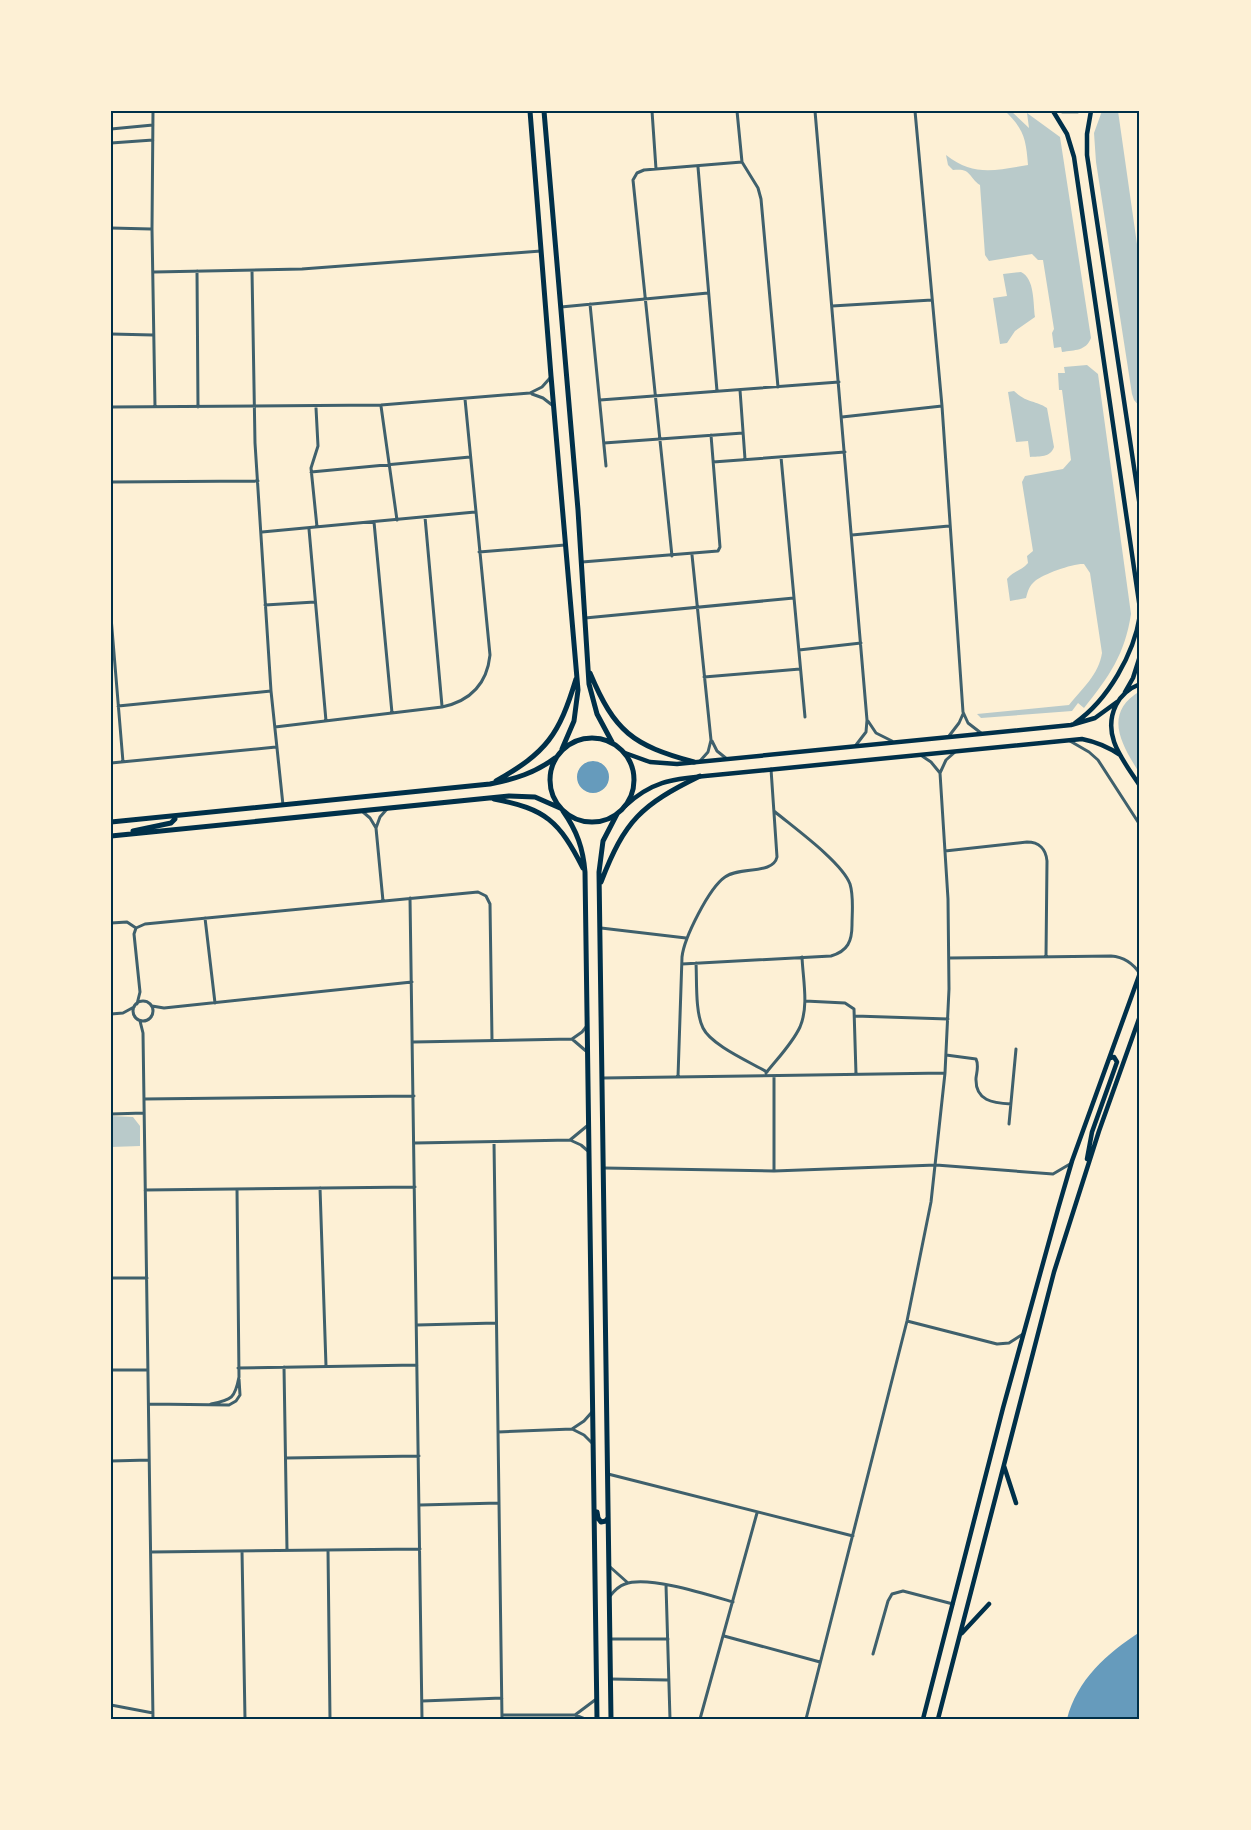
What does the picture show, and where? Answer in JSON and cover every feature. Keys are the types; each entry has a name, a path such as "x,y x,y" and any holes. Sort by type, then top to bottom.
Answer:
{"main road":[{"path":"111,822 490,784 532,773 555,758 562,749 574,721 578,690 550,376 530,111"},
{"path":"544,111 590,684 597,714 612,742 625,753 657,763 697,762 1071,725 1095,718 1117,702 1133,678 1140,656"},
{"path":"1053,111 1067,134 1074,157 1140,609"},
{"path":"1062,111 1078,111"},
{"path":"1091,111 1086,134 1087,155 1140,507"},
{"path":"1071,725 1091,709 1120,671 1134,642 1140,615"},
{"path":"589,668 607,710 626,732 651,749 697,762"},
{"path":"490,784 528,762 552,737 562,721 577,675"},
{"path":"1125,693 1140,684"},
{"path":"1117,702 1110,723 1114,745 1140,786"},
{"path":"562,749 581,738 592,737 612,742"},
{"path":"610,1719 600,856 603,841 617,814 637,795 651,786 667,780 700,776 1082,739 1108,747 1120,755"},
{"path":"625,753 634,774 631,796 625,806"},
{"path":"555,758 549,778 550,789 577,834 582,846 585,872 597,1719"},
{"path":"600,887 618,842 639,814 667,792 700,776"},
{"path":"111,836 522,795 548,801 572,818 583,821 595,822 617,814"},
{"path":"489,798 529,807 554,823 564,834 585,872"},
{"path":"129,834 140,828 173,823 175,816"},
{"path":"923,1719 1024,1332 1072,1161 1140,973"},
{"path":"938,1719 1054,1272 1087,1167 1140,1016"},
{"path":"1087,1167 1092,1132 1117,1062 1116,1058 1110,1058"},
{"path":"589,1121 595,1117 600,1119 604,1137"},
{"path":"1003,1464 1016,1503"},
{"path":"594,1502 599,1521 606,1521 609,1517"},
{"path":"960,1635 989,1604"}],"street":[{"path":"153,111 154,407"},
{"path":"652,111 656,169"},
{"path":"737,111 742,162 758,188 761,199 778,387"},
{"path":"815,111 867,720 866,732 854,747"},
{"path":"915,111 942,406 963,712 959,723 948,738"},
{"path":"111,129 153,126"},
{"path":"111,143 153,140"},
{"path":"672,556 633,180 640,171 742,162"},
{"path":"698,167 717,391"},
{"path":"111,228 152,229"},
{"path":"153,272 252,271 541,252"},
{"path":"197,271 198,407"},
{"path":"252,271 254,407 265,605 283,805"},
{"path":"560,307 708,293"},
{"path":"832,306 932,300"},
{"path":"590,304 606,466"},
{"path":"111,334 153,334"},
{"path":"111,407 381,405 530,393 542,387 550,376"},
{"path":"600,400 839,382"},
{"path":"740,390 745,459"},
{"path":"530,393 543,398 553,406"},
{"path":"275,727 442,707 458,702 472,694 479,686 490,655 465,399"},
{"path":"381,405 397,520"},
{"path":"842,417 942,406"},
{"path":"316,407 318,446 312,461 311,472 317,527"},
{"path":"604,443 743,433"},
{"path":"582,562 716,553 720,549 711,435"},
{"path":"713,462 845,452"},
{"path":"311,472 470,457"},
{"path":"781,457 805,717"},
{"path":"111,482 258,482"},
{"path":"261,532 475,512"},
{"path":"425,517 442,707"},
{"path":"374,522 392,713"},
{"path":"852,535 949,526"},
{"path":"309,528 326,721"},
{"path":"479,552 565,545"},
{"path":"692,555 711,740 708,752 697,762"},
{"path":"585,618 794,598"},
{"path":"265,605 315,602"},
{"path":"111,617 123,762"},
{"path":"799,650 861,643"},
{"path":"704,676 800,669"},
{"path":"118,706 271,691"},
{"path":"963,712 972,727 983,734"},
{"path":"867,720 876,733 889,741 897,742"},
{"path":"711,740 717,751 727,759"},
{"path":"1069,740 1098,760 1140,825"},
{"path":"111,763 277,747"},
{"path":"806,1719 907,1321 924,1242 936,1165 948,1019 949,958 940,773 946,760 957,751"},
{"path":"920,754 940,773"},
{"path":"678,1077 682,964 686,938 719,881 734,872 770,868 775,863 777,857 771,769"},
{"path":"383,901 376,828 380,817 388,808"},
{"path":"682,964 831,956 848,946 852,934 850,886 847,878 836,864 774,810"},
{"path":"361,811 370,818 376,828"},
{"path":"945,851 1028,842 1042,847 1047,861 1046,956"},
{"path":"135,1016 140,992 134,937 136,928 142,924 473,891 486,896 490,908 492,1040"},
{"path":"410,898 422,1719"},
{"path":"205,918 215,1003"},
{"path":"111,923 127,922 136,928"},
{"path":"601,928 686,938"},
{"path":"764,1076 795,1035 802,1019 805,1001 802,957"},
{"path":"949,958 1118,957 1131,963 1140,973"},
{"path":"696,963 699,1015 706,1034 767,1072"},
{"path":"140,992 152,1006 164,1008 411,982"},
{"path":"805,1001 848,1004 854,1009 856,1074"},
{"path":"123,1013 136,1005 147,1002"},
{"path":"152,1006 152,1015"},
{"path":"143,1032 147,1020 164,1008"},
{"path":"111,1014 123,1013 135,1016 140,1021 143,1032 153,1719"},
{"path":"855,1016 948,1019"},
{"path":"140,1021 147,1020"},
{"path":"413,1042 572,1039 582,1032 588,1022"},
{"path":"572,1039 588,1054"},
{"path":"1009,1124 1016,1049"},
{"path":"946,1055 976,1059 978,1062 976,1086 980,1095 991,1102 1011,1104"},
{"path":"603,1078 945,1073"},
{"path":"774,1076 774,1171"},
{"path":"144,1099 414,1096"},
{"path":"111,1114 144,1113"},
{"path":"570,1140 581,1132 589,1121"},
{"path":"415,1143 570,1140 590,1152"},
{"path":"494,1142 502,1717 575,1715 585,1719"},
{"path":"604,1168 774,1171 936,1165 1053,1174 1072,1161"},
{"path":"146,1190 415,1187"},
{"path":"320,1188 326,1366"},
{"path":"149,1404 211,1404 231,1398 236,1392 238,1377 237,1189"},
{"path":"111,1278 147,1278"},
{"path":"907,1321 997,1344 1015,1341 1024,1332"},
{"path":"417,1325 496,1323"},
{"path":"238,1368 417,1365"},
{"path":"284,1367 287,1551"},
{"path":"111,1370 148,1370"},
{"path":"572,1429 585,1421 594,1410"},
{"path":"498,1432 572,1429 584,1435 594,1445"},
{"path":"286,1458 419,1456"},
{"path":"111,1461 150,1460"},
{"path":"608,1474 853,1536"},
{"path":"420,1505 499,1503"},
{"path":"700,1719 758,1512"},
{"path":"328,1550 330,1719"},
{"path":"151,1551 420,1550"},
{"path":"242,1551 245,1719"},
{"path":"609,1565 627,1583"},
{"path":"609,1597 617,1588 627,1583 666,1585 733,1602"},
{"path":"666,1585 670,1719"},
{"path":"873,1654 892,1594 903,1591 953,1604"},
{"path":"724,1636 820,1662"},
{"path":"610,1639 668,1639"},
{"path":"610,1678 669,1680"},
{"path":"422,1701 502,1698"},
{"path":"575,1715 597,1698"},
{"path":"111,1705 153,1713"}],"shaded area":[{"path":"1005,111 1011,111 1029,128 1027,113 1060,137 1091,338 1080,349 1062,352 1061,347 1054,348 1052,333 1054,329 1043,260 1038,260 1032,254 989,261 985,255 980,185 964,170 953,170 948,165 946,155 966,167 976,169 995,170 1028,165 1023,135"},
{"path":"1102,111 1118,111 1140,265 1140,407 1132,394 1096,162 1094,133"},
{"path":"1021,272 1026,275 1031,286 1035,317 1015,331 1007,343 1000,344 993,298 1007,296 1003,274"},
{"path":"1087,365 1098,374 1131,614 1125,641 1115,664 1084,708 1078,703 1072,711 981,718 977,714 1069,705 1089,681 1100,661 1102,653 1090,573 1084,564 1066,567 1039,578 1030,587 1026,598 1010,601 1007,579 1028,563 1027,556 1033,551 1022,482 1025,476 1063,469 1071,460 1058,373 1065,373 1064,367"},
{"path":"1014,391 1023,398 1047,408 1054,447 1047,455 1030,457 1028,441 1016,442 1008,392"},
{"path":"1140,691 1140,774 1122,741 1119,720 1121,710 1128,700"},
{"path":"111,1116 133,1117 140,1126 140,1146 111,1147"}],"water":[{"path":"593,761 604,766 609,777 604,788 593,793 582,788 577,777 582,766"},
{"path":"1140,1632 1140,1719 1067,1719 1078,1692 1095,1669 1105,1658"}]}
